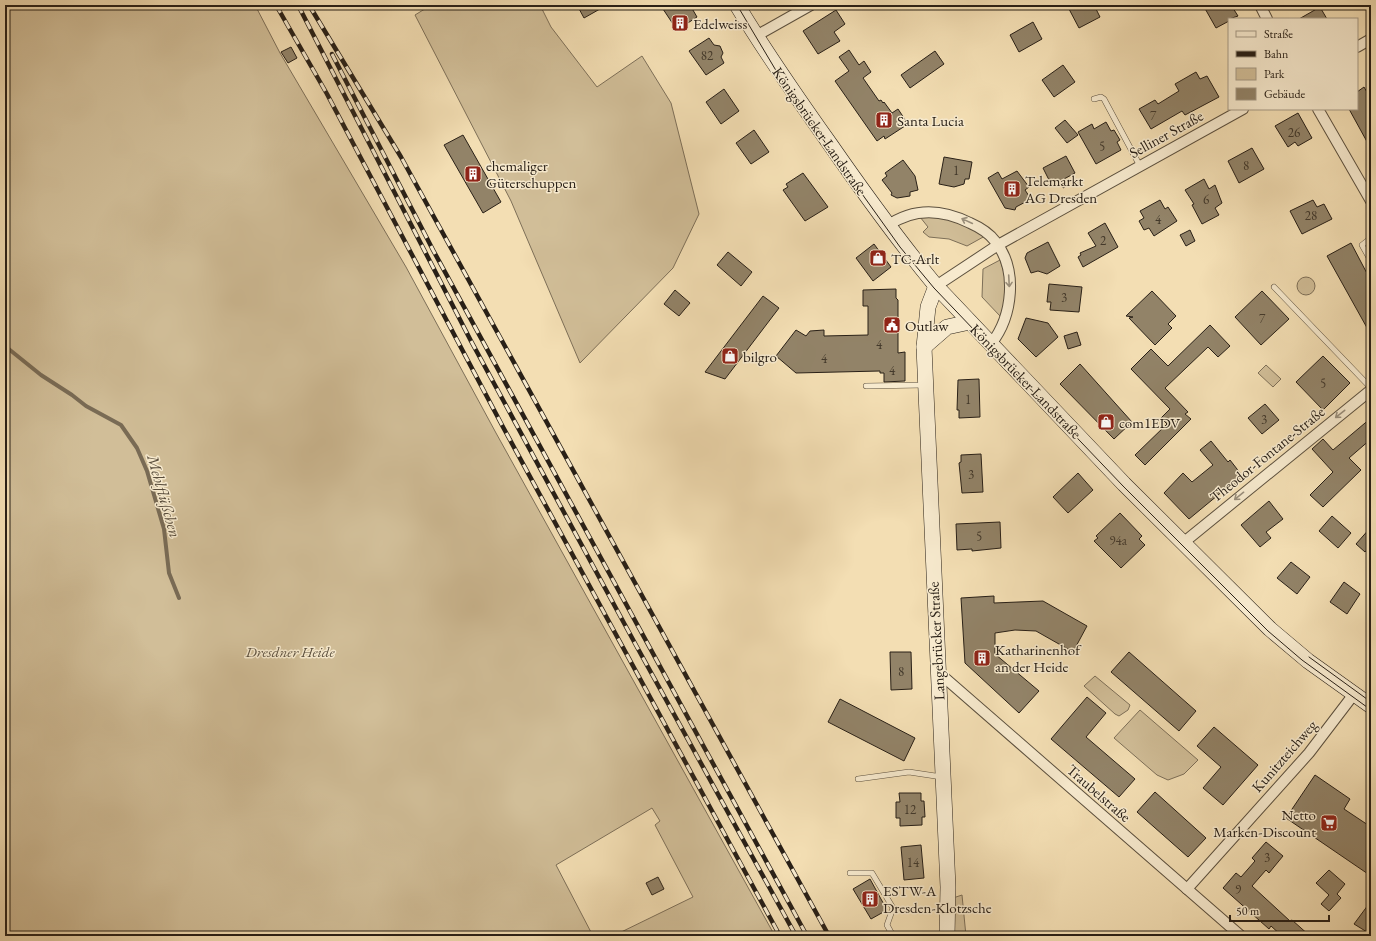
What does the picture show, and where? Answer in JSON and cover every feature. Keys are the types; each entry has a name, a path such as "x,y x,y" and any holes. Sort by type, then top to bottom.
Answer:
{"main road":[{"name":"Königsbrücker Landstraße","path":"737,5 776,67 887,226 936,286 1124,484 1270,629 1308,661 1365,698"},
{"name":"Langebrücker Straße","path":"936,286 928,307 924,347 948,887 947,936"},
{"path":"924,347 941,330 947,327 970,322"}],"street":[{"path":"756,36 811,5"},
{"path":"1260,5 1267,18"},
{"path":"1358,46 1371,39"},
{"name":"Selliner Straße","path":"994,247 1241,110"},
{"path":"1319,110 1371,201"},
{"path":"887,226 913,213 939,212 953,216 976,226 994,240 994,247 1007,265 1010,293 1005,316 991,344"},
{"path":"936,286 994,247"},
{"name":"Theodor-Fontane-Straße","path":"1183,543 1371,389"},
{"name":"Traubelstraße","path":"938,672 1241,936"},
{"name":"Kunitzteichweg","path":"1187,889 1309,753 1365,698"}],"lane":[{"path":"1094,99 1101,97 1104,99 1140,166"},
{"path":"1371,238 1362,245 1371,261"},
{"path":"1274,287 1371,389"},
{"path":"866,386 925,385"},
{"path":"858,779 909,772 943,778"},
{"path":"850,873 872,873 893,908 887,925 893,936"}],"green space":[{"name":"Dresdner Heide","path":"5,5 255,5 280,53 406,267 496,433 775,936 613,936 693,897 655,825 660,821 652,808 556,865 593,936 5,936"},
{"path":"427,5 540,5 551,27 597,87 642,56 671,103 699,214 673,268 580,363 511,201 415,15 428,7"},
{"path":"936,215 954,218 985,236 967,246 949,239 929,237 923,232 928,227 920,217"},
{"path":"1000,260 1006,288 1003,309 1000,316 982,297 983,269"},
{"path":"1306,277 1312,280 1315,286 1312,292 1306,295 1300,292 1297,286 1300,280"},
{"path":"1266,365 1281,379 1273,387 1258,373"},
{"path":"1095,676 1130,705 1128,710 1119,716 1115,714 1084,686"},
{"path":"1140,710 1198,760 1184,774 1168,780 1157,775 1114,738"},
{"path":"962,895 966,936 949,936 950,899"}],"building":[{"path":"577,5 607,5 584,18"},
{"name":"Edelweiss","path":"669,5 690,5 697,17 677,30 663,9"},
{"path":"1076,5 1094,5 1100,17 1079,28 1069,9"},
{"path":"1203,5 1231,5 1238,16 1228,18 1228,22 1216,28"},
{"path":"1320,7 1326,18 1301,18"},
{"path":"836,10 845,24 834,32 840,41 818,54 803,31"},
{"path":"1033,22 1042,39 1019,52 1010,35"},
{"path":"709,38 714,45 720,46 723,53 721,57 724,63 706,75 689,51"},
{"path":"291,47 297,58 288,63 281,52"},
{"path":"849,50 859,65 864,61 871,72 863,78 879,101 881,100 883,103 884,102 892,113 898,109 908,124 885,139 884,136 877,141 835,81 849,71 839,57"},
{"path":"935,51 944,64 910,88 901,75"},
{"path":"1063,65 1075,82 1054,97 1042,80"},
{"path":"1196,72 1200,79 1207,76 1219,97 1185,115 1182,111 1151,129 1139,109 1155,100 1158,104 1179,91 1175,84"},
{"path":"1364,87 1371,99 1371,149 1350,110 1358,110 1358,91"},
{"path":"724,89 739,111 721,124 706,102"},
{"path":"1298,113 1312,138 1298,146 1295,142 1288,147 1275,126"},
{"path":"1065,120 1078,135 1067,143 1055,128"},
{"path":"1106,122 1111,131 1114,130 1120,140 1117,142 1121,150 1096,164 1078,132 1092,124 1094,129"},
{"path":"754,130 769,152 751,164 736,143"},
{"name":"ehemaliger Güterschuppen","path":"463,135 501,202 483,213 444,145"},
{"path":"1252,148 1264,169 1239,183 1228,161"},
{"path":"1066,156 1075,173 1064,179 1064,188 1056,183 1052,186 1043,168"},
{"path":"944,157 972,162 969,179 965,179 964,184 954,187 939,184"},
{"path":"903,160 915,176 918,190 910,192 910,196 897,198 891,195 892,193 882,180 887,176 885,173"},
{"name":"Telemarkt AG Dresden","path":"1017,171 1029,187 1025,190 1031,199 1016,207 1015,210 1005,208 988,178 998,172 1002,179"},
{"path":"803,173 828,207 805,221 783,190 788,187 786,184"},
{"path":"1204,179 1209,189 1215,185 1222,203 1215,208 1219,215 1202,224 1192,205 1194,204 1185,190"},
{"path":"1160,200 1165,209 1168,207 1177,221 1154,236 1149,228 1144,230 1139,221 1144,218 1140,211"},
{"path":"1313,200 1317,207 1324,204 1332,219 1302,234 1290,211"},
{"path":"1105,223 1118,247 1083,267 1078,257 1081,255 1080,253 1096,246 1088,233"},
{"path":"1190,230 1195,241 1186,246 1180,235"},
{"path":"1048,242 1060,266 1047,274 1038,271 1031,273 1025,258 1027,253"},
{"path":"1351,243 1371,281 1371,335 1327,256"},
{"path":"874,244 891,267 873,281 856,258"},
{"path":"728,252 752,272 741,286 717,265"},
{"path":"1049,284 1082,287 1079,312 1050,310 1051,302 1047,302"},
{"path":"896,289 896,298 898,300 898,353 905,352 905,381 884,382 884,373 880,373 880,371 796,373 776,356 796,330 806,336 810,331 824,330 824,336 868,335 868,306 863,306 863,290"},
{"path":"675,290 690,303 679,316 664,304"},
{"path":"1152,291 1176,316 1168,324 1172,328 1155,345 1129,318 1133,317 1126,316"},
{"path":"1262,291 1289,319 1261,345 1235,317"},
{"path":"763,296 779,308 725,379 705,372"},
{"path":"1026,318 1048,323 1058,337 1036,357 1018,339"},
{"path":"1210,325 1230,346 1218,357 1208,347 1165,388 1188,412 1185,414 1191,419 1145,465 1135,455 1167,424 1161,418 1170,409 1131,369 1151,349 1168,366"},
{"path":"1077,332 1081,345 1068,349 1064,336"},
{"path":"1323,356 1350,383 1323,410 1296,382"},
{"path":"1080,364 1132,422 1114,439 1060,384"},
{"path":"979,379 980,417 959,418 959,410 957,410 958,380"},
{"path":"1265,404 1279,420 1262,434 1248,418"},
{"path":"1371,418 1371,439 1349,458 1361,470 1323,507 1310,495 1333,472 1312,449 1323,439 1333,450"},
{"path":"1211,441 1228,462 1230,460 1244,478 1231,488 1229,486 1189,519 1164,493 1183,473 1192,482 1213,465 1200,450"},
{"path":"981,454 983,492 962,493 959,463 961,462 961,455"},
{"path":"1078,473 1093,490 1068,513 1053,497"},
{"path":"1269,501 1283,519 1266,532 1271,538 1260,547 1241,525"},
{"path":"1120,513 1142,536 1139,539 1145,545 1121,568 1094,541 1098,538 1096,536"},
{"path":"1332,516 1351,533 1338,548 1319,531"},
{"path":"1000,522 1001,548 972,551 972,549 957,550 956,524"},
{"path":"1371,527 1371,545 1365,552 1356,544"},
{"path":"1291,562 1310,577 1297,594 1277,578"},
{"path":"1344,582 1360,594 1347,614 1330,602"},
{"name":"Katharinenhof an der Heide","path":"994,596 994,603 1043,601 1087,626 1073,652 1036,631 1015,630 995,633 995,654 1039,691 1019,713 965,663 961,598"},
{"path":"890,652 911,652 912,689 891,690"},
{"path":"1129,652 1196,711 1179,731 1111,672"},
{"path":"1087,697 1106,713 1086,737 1135,779 1119,797 1051,739"},
{"path":"840,699 915,738 904,761 828,722"},
{"path":"1214,727 1258,765 1223,805 1203,788 1221,767 1197,746"},
{"name":"Netto Marken-Discount","path":"1315,775 1350,799 1344,809 1371,827 1371,876 1286,818"},
{"path":"1155,792 1206,838 1188,857 1137,812"},
{"path":"899,793 921,793 921,801 924,801 925,817 922,817 922,825 900,826 900,818 896,818 896,802 900,802"},
{"path":"1266,842 1283,856 1269,873 1266,870 1252,886 1290,921 1292,920 1310,936 1282,936 1271,926 1269,929 1223,888 1236,873 1241,877 1255,861 1252,858"},
{"path":"921,845 924,878 904,880 901,847"},
{"path":"1329,870 1345,884 1337,894 1341,898 1329,911 1321,904 1329,895 1316,883"},
{"path":"658,877 664,889 652,895 646,883"},
{"name":"ESTW-A Dresden-Klotzsche","path":"870,879 887,910 871,919 853,889"},
{"path":"1371,901 1371,926 1367,932 1354,924"}],"waterway":[{"name":"Mehlflüßchen","path":"5,346 41,375 86,406 121,425 137,448 147,471 164,529 169,573 179,598"}],"tram line":[{"path":"737,5 787,89 900,247 934,288 1123,486 1268,631 1302,660 1371,710"},
{"path":"1309,657 1371,702"}],"railway":[{"path":"276,5 327,94 503,427 780,936"},
{"path":"298,5 471,341 796,936"},
{"path":"309,5 401,157 829,936"},
{"path":"332,54 433,250 807,936"}],"place":[{"name":"Edelweiss","path":"680,23"},
{"name":"Santa Lucia","path":"884,120"},
{"name":"ehemaliger Güterschuppen","path":"473,174"},
{"name":"Telemarkt AG Dresden","path":"1012,189"},
{"name":"TC-Arlt","path":"878,258"},
{"name":"Outlaw","path":"892,325"},
{"name":"bilgro","path":"730,356"},
{"name":"com1EDV","path":"1106,422"},
{"name":"Katharinenhof an der Heide","path":"982,658"},
{"name":"Netto Marken-Discount","path":"1329,823"},
{"name":"ESTW-A Dresden-Klotzsche","path":"870,899"}]}
